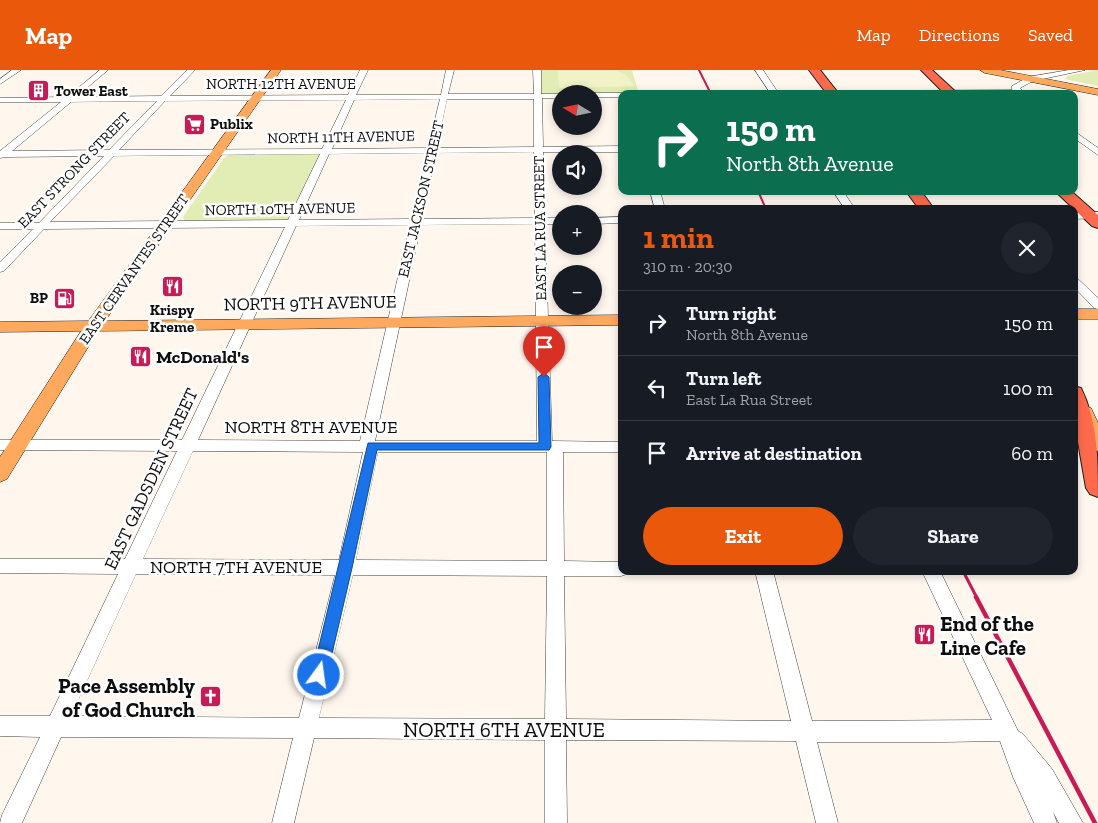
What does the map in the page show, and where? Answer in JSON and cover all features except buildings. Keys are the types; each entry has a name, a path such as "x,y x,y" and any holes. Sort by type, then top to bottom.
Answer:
{"highway":[{"path":"814,70 830,90"},
{"path":"926,70 949,90"},
{"path":"916,195 925,205"},
{"path":"1067,195 1095,218"},
{"path":"1078,402 1098,488"}],"main road":[{"name":"EAST CERVANTES STREET","path":"0,474 8,445 276,70"},
{"path":"985,70 1098,88"},
{"path":"1002,70 1098,92"},
{"path":"1078,314 1098,314"},
{"name":"NORTH 9TH AVENUE","path":"0,327 618,320"},
{"path":"1078,402 1098,444"}],"street":[{"path":"0,82 17,70"},
{"path":"1,155 104,70"},
{"name":"EAST STRONG STREET","path":"0,269 190,70"},
{"name":"EAST GADSDEN STREET","path":"10,823 364,70"},
{"name":"EAST JACKSON STREET","path":"283,823 346,568 393,322 450,70"},
{"name":"EAST LA RUA STREET","path":"537,70 543,321 556,569 556,823"},
{"path":"759,70 772,90"},
{"path":"1018,90 1016,88 1036,78 1081,70"},
{"path":"602,95 618,95"},
{"name":"NORTH 12TH AVENUE","path":"0,100 552,96"},
{"path":"1078,137 1098,152"},
{"path":"1078,145 1088,145"},
{"name":"NORTH 11TH AVENUE","path":"1,155 618,149"},
{"path":"1078,216 1095,218"},
{"path":"602,221 618,220"},
{"name":"NORTH 10TH AVENUE","path":"0,226 552,221"},
{"path":"1078,285 1098,305"},
{"name":"NORTH 8TH AVENUE","path":"8,445 618,447"},
{"name":"NORTH 7TH AVENUE","path":"0,566 618,569"},
{"path":"765,575 827,823"},
{"path":"933,575 1007,730 1024,777 1046,823"},
{"name":"NORTH 6TH AVENUE","path":"0,726 944,732 1007,730"},
{"path":"1007,730 1044,777 1072,823"}],"green space":[{"path":"539,70 632,70 638,90 618,90 618,94 602,94 602,85 552,85 552,94 541,94"},
{"path":"558,70 615,70 626,75 635,86 602,87 602,85 559,85"},
{"path":"1098,70 1098,86 1065,79 1067,76"},
{"path":"320,153 288,221 185,222 183,217 224,158 229,155"}],"railway":[{"path":"699,70 709,90"},
{"path":"760,195 764,205"},
{"path":"965,575 977,598"},
{"path":"976,597 1095,823"}],"place":[{"name":"Tower East","path":"38,91"},
{"name":"Publix","path":"194,124"},
{"name":"Krispy Kreme","path":"172,287"},
{"name":"BP","path":"64,298"},
{"name":"McDonald's","path":"140,357"},
{"name":"End of the Line Cafe","path":"924,635"},
{"name":"Pace Assembly of God Church","path":"211,697"}],"route":[{"path":"319,675 346,568 372,446 545,447 544,377"}]}
